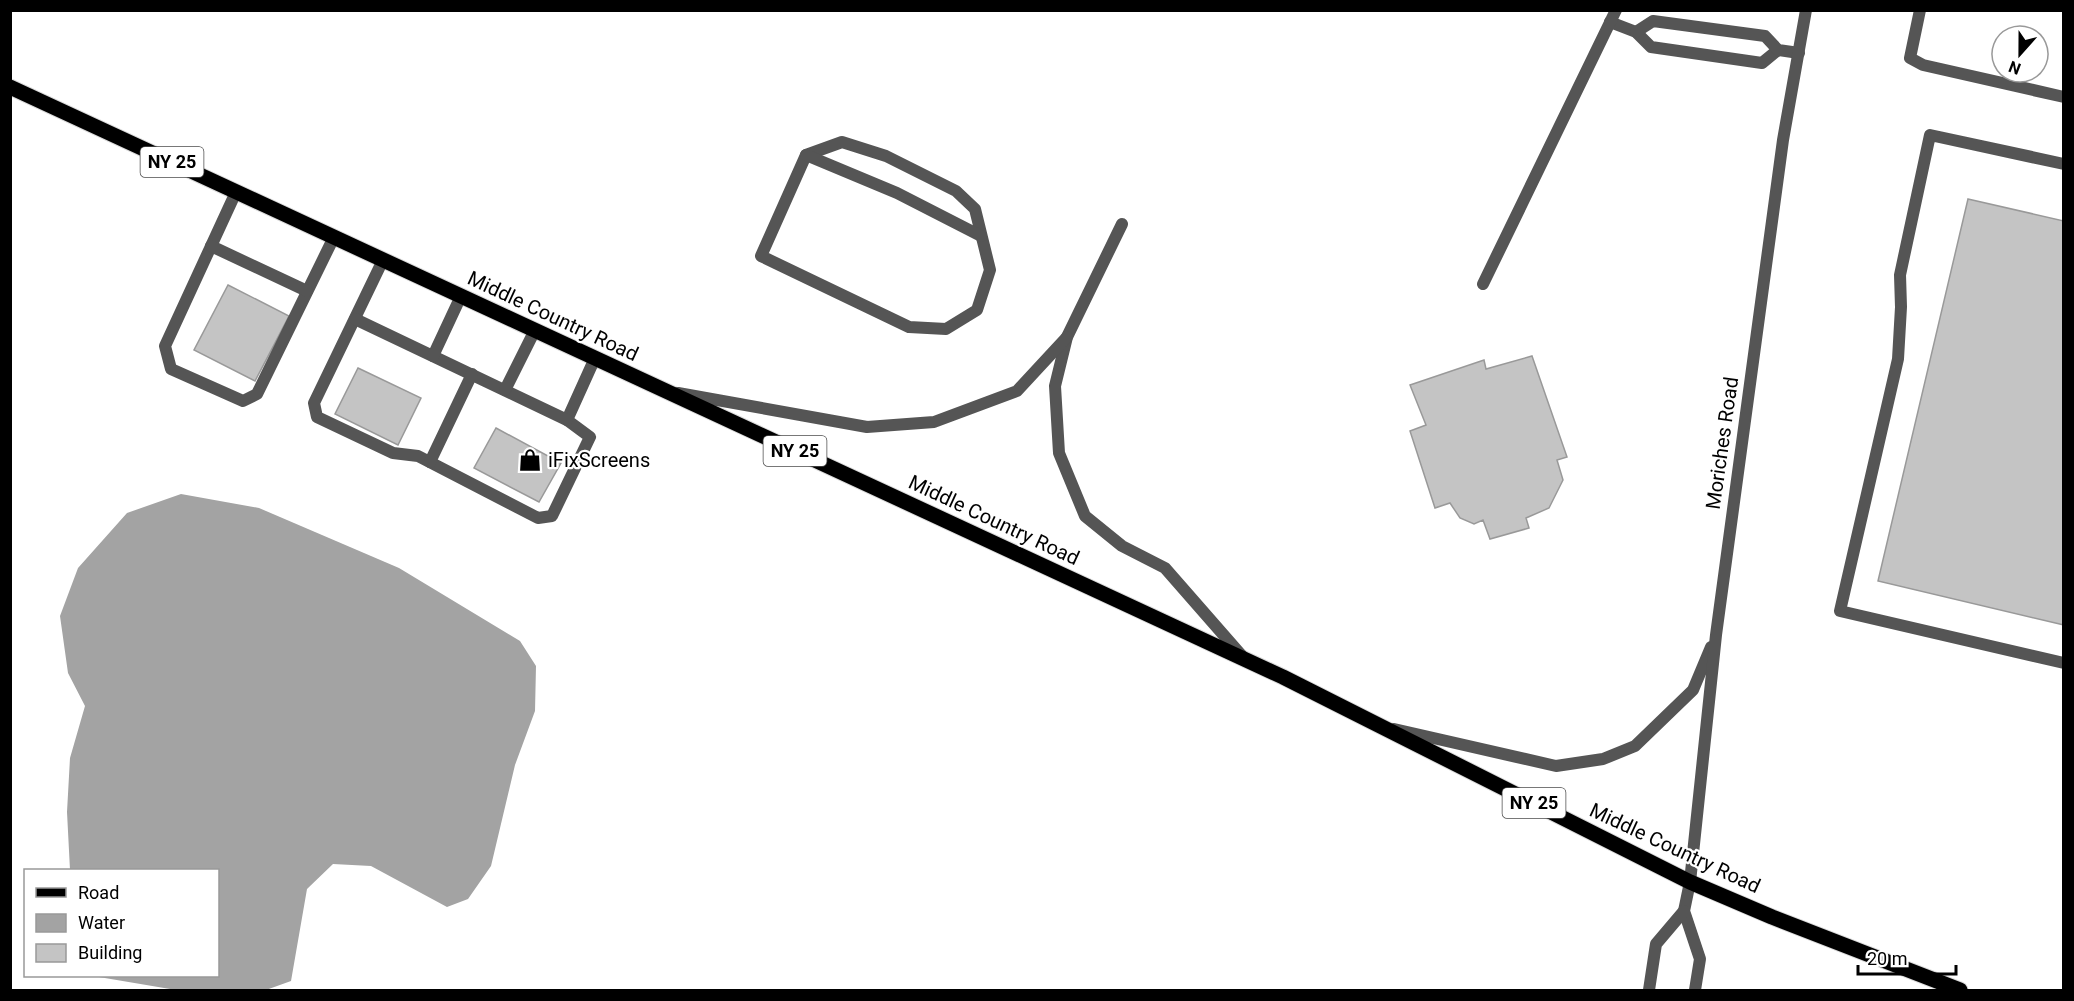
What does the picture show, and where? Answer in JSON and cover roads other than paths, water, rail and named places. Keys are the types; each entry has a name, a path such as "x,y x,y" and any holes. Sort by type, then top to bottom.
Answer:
{"main road":[{"name":"Middle Country Road","path":"10,87 1245,660 1690,882 1772,917 1960,990"}],"street":[{"path":"1483,284 1616,10"},
{"name":"Moriches Road","path":"1684,911 1690,882 1701,793 1716,635 1783,140 1806,10"},
{"path":"1920,10 1910,58 1923,65 2064,97"},
{"path":"1636,32 1653,21 1765,36 1778,50 1799,53"},
{"path":"1610,22 1636,32 1651,47 1762,63 1778,50"},
{"path":"2064,164 1930,135 1900,275 1898,359 1840,610 2064,663"},
{"path":"842,142 886,156 956,191 975,209 981,236 990,270 977,310 946,328 909,327 762,256 806,155 842,142"},
{"path":"806,155 897,194 981,236"},
{"path":"236,192 165,346 171,369 243,401 257,394 333,237"},
{"path":"1122,224 1067,337 1055,386 1059,453 1085,516 1122,546 1165,568 1245,660"},
{"path":"211,246 307,291"},
{"path":"355,318 567,420 590,437 552,516 538,518 418,456 393,453 317,417 314,403 355,318 383,260"},
{"path":"433,356 461,296"},
{"path":"505,390 534,330"},
{"path":"665,390 867,427 934,422 1017,391 1067,337"},
{"path":"567,420 595,358"},
{"path":"430,462 472,374"},
{"path":"1377,725 1556,766 1603,759 1635,746 1694,690 1716,635"},
{"path":"1649,990 1656,944 1684,911"},
{"path":"1684,911 1700,959 1695,990"}],"water":[{"path":"181,494 259,508 399,568 520,641 536,666 535,711 515,765 491,866 468,899 447,907 371,866 333,864 307,889 291,981 266,990 200,990 170,989 99,977 219,977 219,869 70,869 67,812 70,758 85,706 68,673 60,616 78,568 127,513"}],"place":[{"name":"iFixScreens","path":"530,460"}]}
